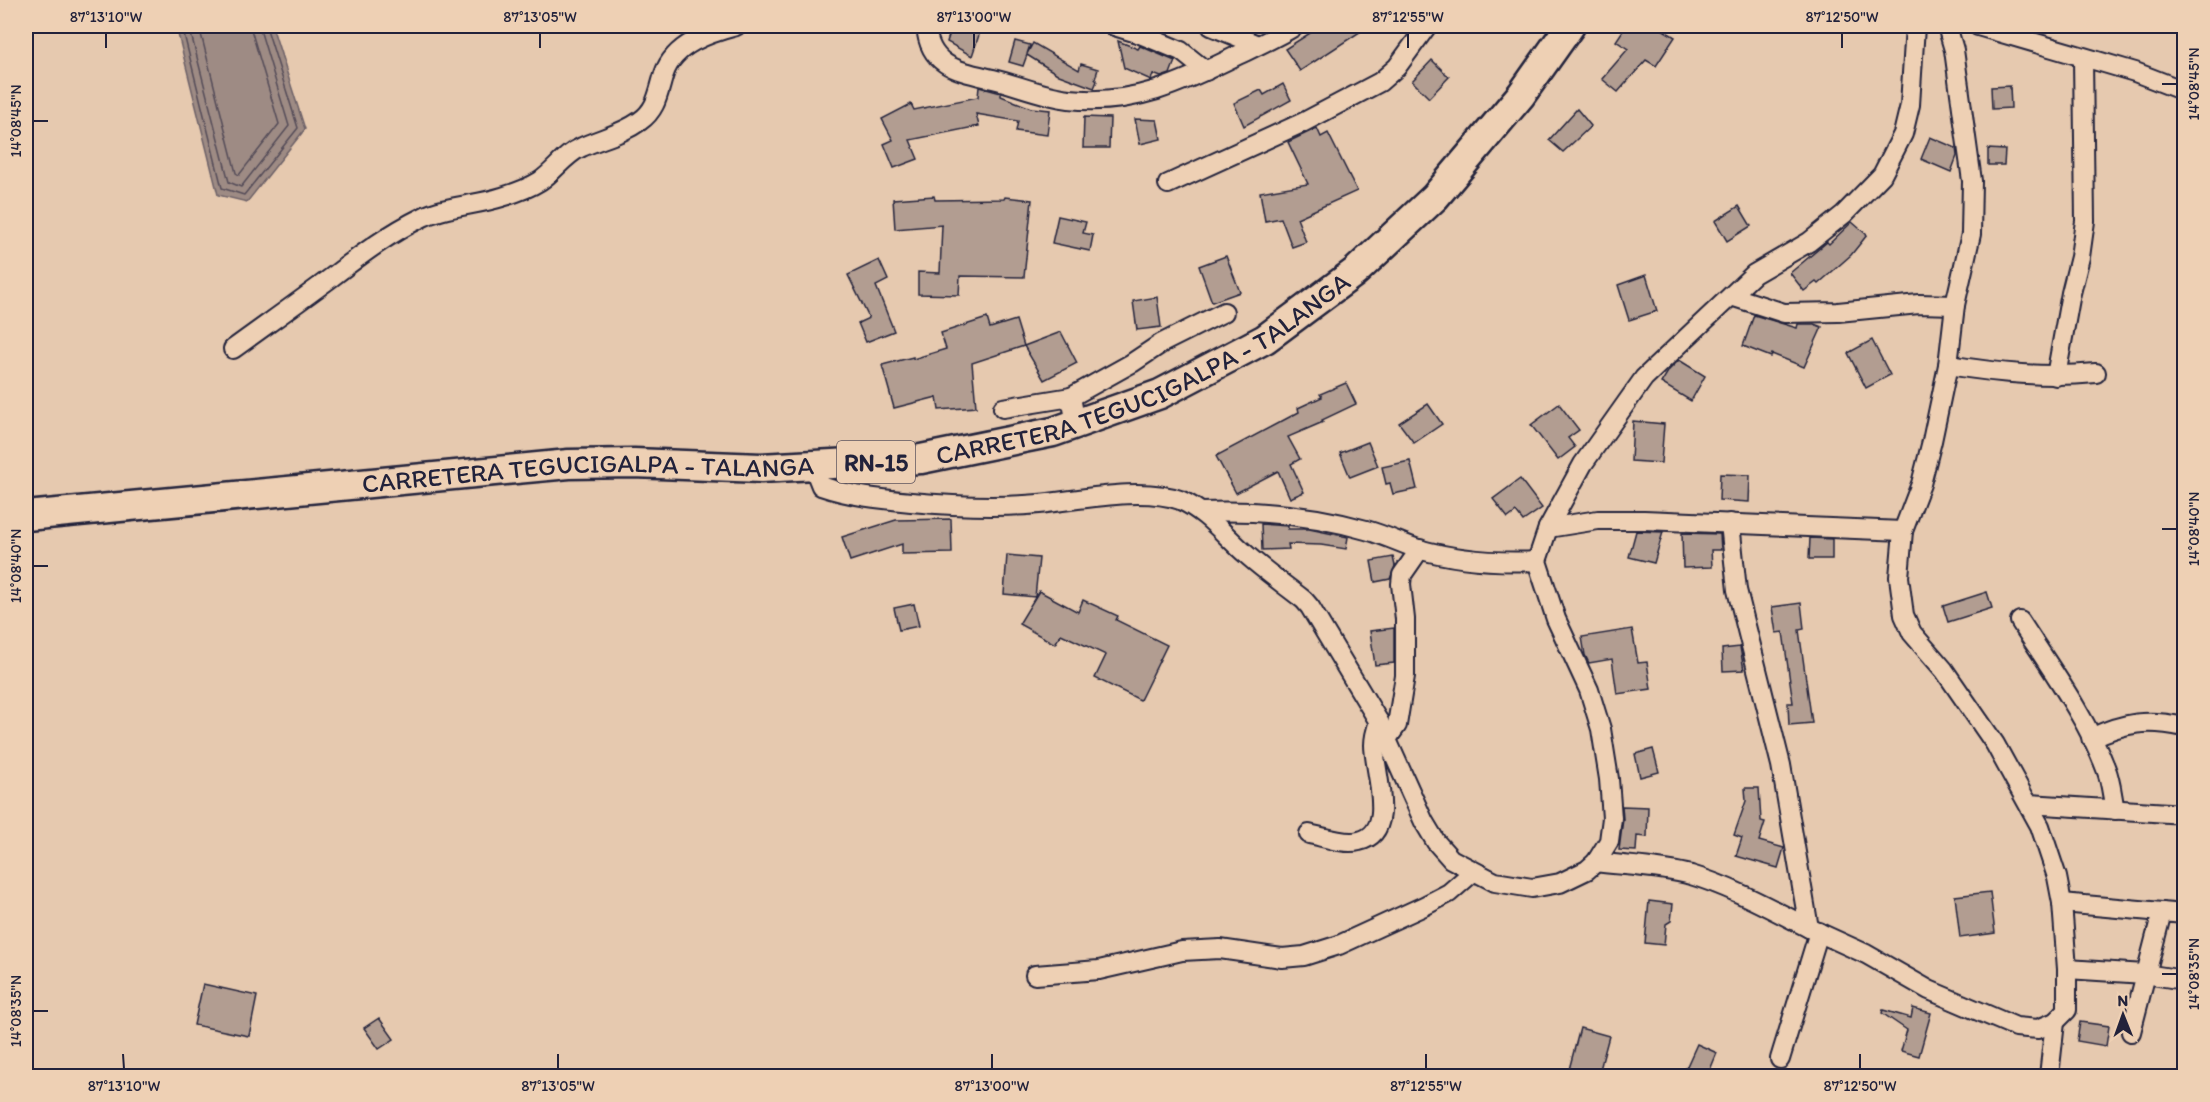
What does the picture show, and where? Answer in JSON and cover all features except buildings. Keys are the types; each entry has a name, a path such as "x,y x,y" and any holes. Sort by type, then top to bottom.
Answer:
{"main road":[{"name":"CARRETERA TEGUCIGALPA - TALANGA","path":"26,516 569,464 634,463 761,468 921,459 1053,432 1073,410 1161,394 1266,339 1355,272 1435,197 1521,95 1570,26"}],"street":[{"path":"233,349 375,243 438,211 479,203 521,190 540,181 567,156 582,147 612,137 640,121 651,111 657,101 664,72 671,58 694,41 736,26"},
{"path":"926,26 929,44 940,62 966,73 1066,99 1090,101 1120,99 1157,91 1206,71 1295,26"},
{"path":"1114,26 1181,51 1206,71"},
{"path":"1211,26 1258,45"},
{"path":"1168,184 1304,122 1380,82 1397,67 1427,26"},
{"path":"813,466 821,486 842,493 886,499 965,507 1037,504 1138,495 1162,496 1180,501 1201,512 1247,555 1304,600 1324,628 1383,731 1424,822 1436,842 1451,859 1495,882 1532,888 1560,883 1587,870 1596,862 1609,841 1612,818 1609,779 1601,729 1589,690 1556,619 1537,561 1548,528 1583,464 1644,378 1754,274 1809,242 1844,214 1882,175 1903,134 1910,105 1915,26"},
{"path":"1596,862 1668,870 1692,876 1735,893 1866,954 1929,990 2016,1027 2038,1029 2055,1022 2067,1010 2067,969 2062,903 2057,877 2040,826 1995,744 1944,670 1912,633 1904,615 1899,577 1903,531 1921,484 1948,365 1955,305 1971,234 1972,181 1954,50 1947,26"},
{"path":"1978,26 2135,72 2184,91"},
{"path":"2056,376 2085,221 2083,58"},
{"path":"1731,296 1784,313 1838,312 1919,304 1955,305"},
{"path":"1003,408 1073,410 1132,363 1162,343 1224,312"},
{"path":"1948,365 1992,372 2056,376 2096,373"},
{"path":"1201,512 1301,517 1365,530 1420,549 1497,563 1537,561"},
{"path":"1548,528 1598,520 1644,520 1903,531"},
{"path":"1730,523 1737,590 1781,765 1814,930 1780,1059"},
{"path":"1309,834 1358,842 1373,836 1380,823 1381,807 1374,746 1375,734 1397,725 1404,676 1405,619 1402,575 1420,549"},
{"path":"2020,621 2071,699 2091,738 2107,770 2115,810"},
{"path":"2091,738 2123,724 2148,722 2184,727"},
{"path":"2029,804 2184,814"},
{"path":"1035,975 1099,970 1182,951 1220,949 1282,958 1304,956 1339,945 1414,911 1449,893 1473,872"},
{"path":"2062,903 2184,914"},
{"path":"2131,1032 2162,912"},
{"path":"2067,969 2145,974 2184,980"},
{"path":"2049,1077 2055,1022"}],"water":[{"path":"176,26 272,26 305,129 247,202 218,195"}]}
